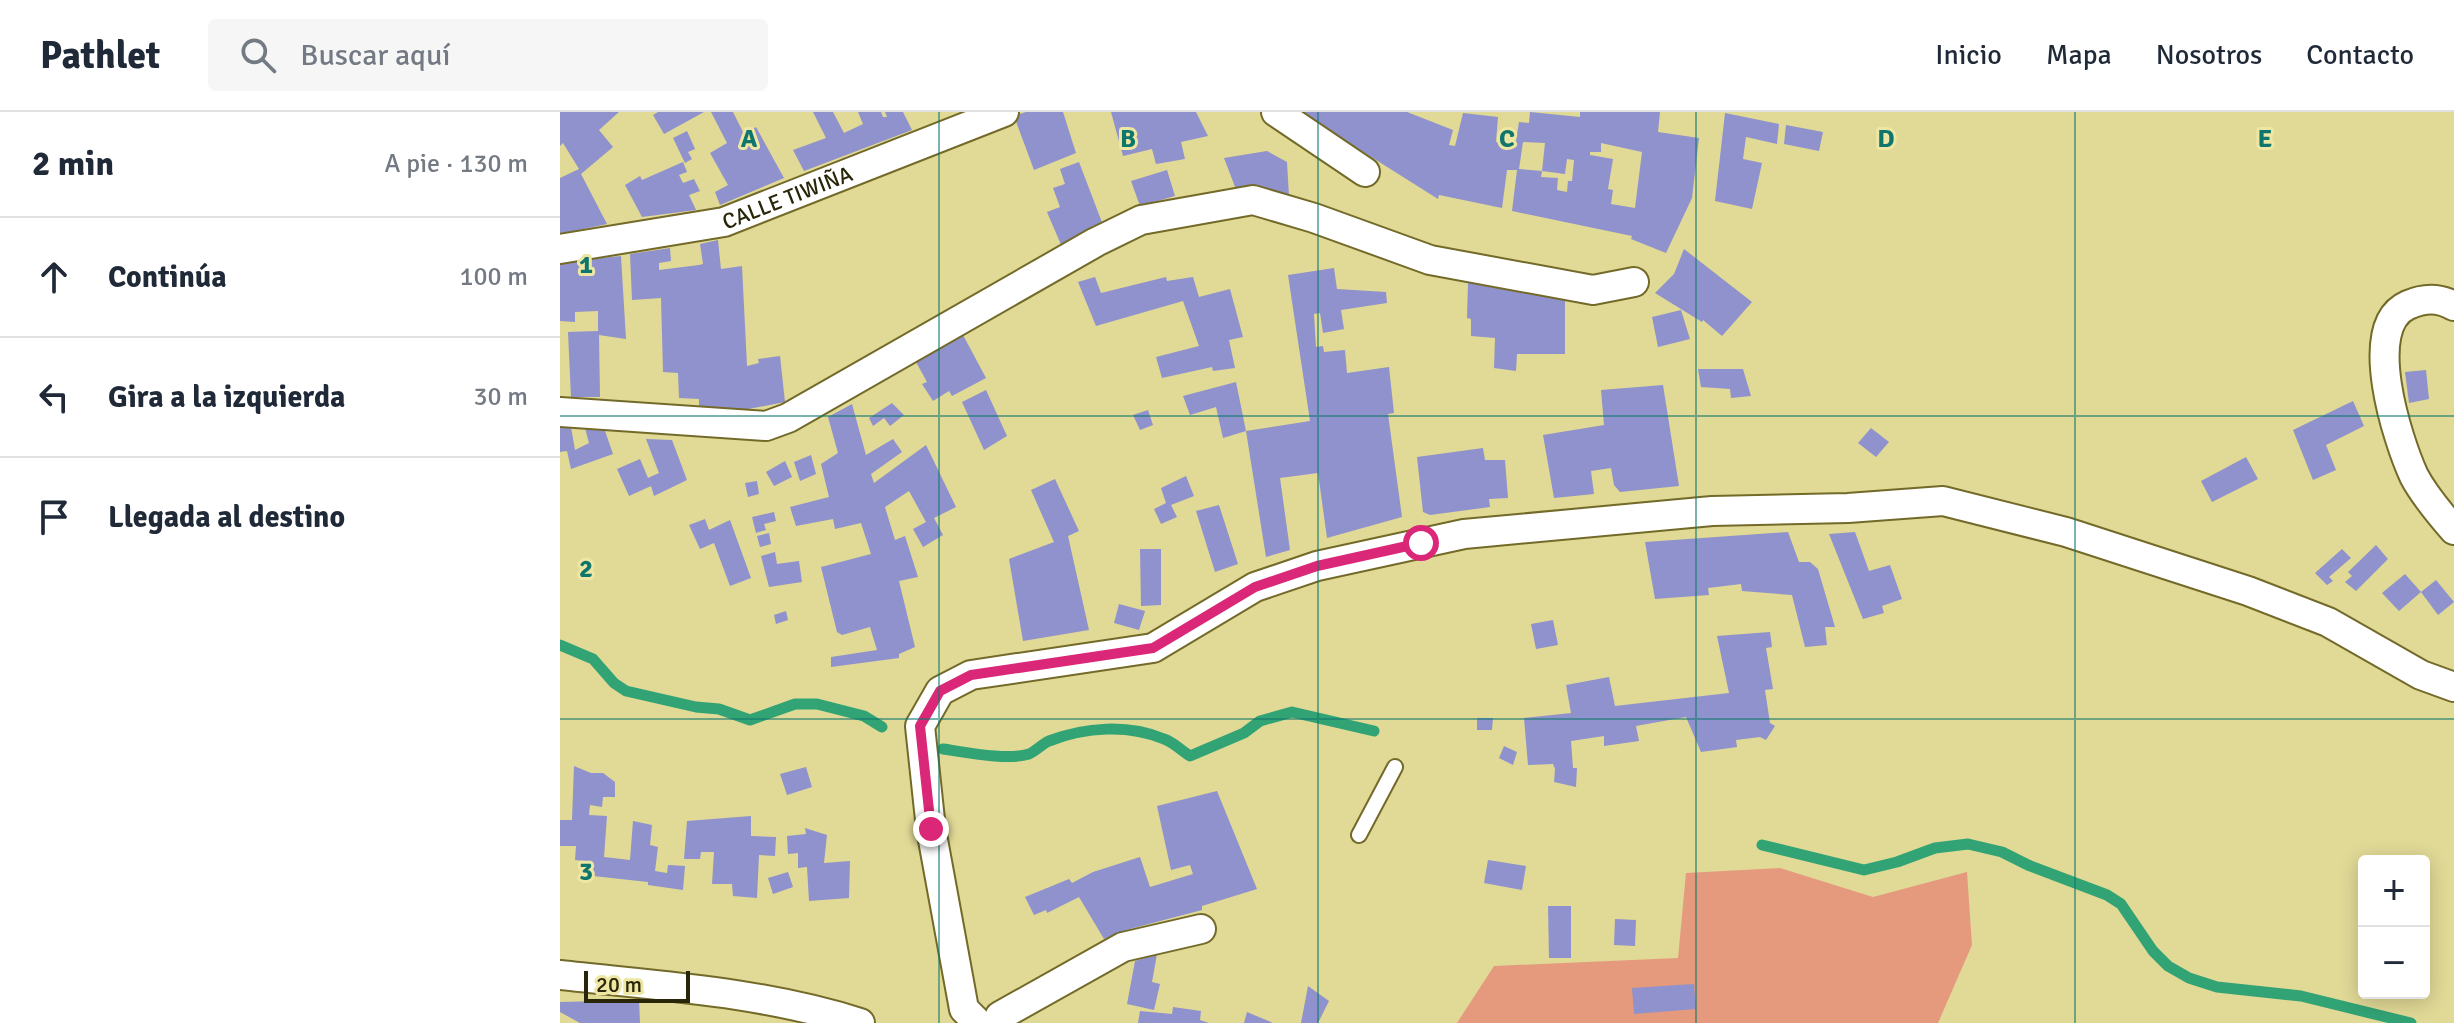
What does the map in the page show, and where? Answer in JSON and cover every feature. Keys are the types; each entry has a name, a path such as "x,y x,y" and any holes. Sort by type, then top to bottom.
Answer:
{"street":[{"name":"CALLE TIWIÑA","path":"560,249 724,222 1004,112"},
{"path":"1276,112 1365,172"},
{"path":"560,412 766,426 788,418 1096,242 1141,220 1253,200 1314,218 1430,260 1593,290 1634,282"},
{"path":"2454,306 2444,300 2428,299 2404,307 2390,322 2384,341 2389,399 2415,476 2454,530"},
{"path":"978,1023 964,1009 931,829 920,726 940,691 971,675 1153,648 1255,587 1317,566 1464,534 1712,511 1848,508 1943,501 2066,532 2248,591 2328,622 2421,675 2454,687"},
{"path":"1000,1023 1000,1016 1123,947 1201,929"},
{"path":"560,975 682,988 822,1011 860,1023"}],"lane":[{"path":"1359,835 1395,767"}],"shaded area":[{"path":"1780,868 1873,897 1967,872 1972,945 1938,1023 1457,1023 1494,966 1678,958 1686,873"}],"building":[{"path":"560,112 619,112 599,130 613,147 581,174 607,224 560,234 560,178 579,169 563,143 560,146"},
{"path":"658,112 704,112 664,134 653,115"},
{"path":"711,112 733,112 744,134 756,127 784,178 720,205 715,192 728,185 710,153 727,143"},
{"path":"813,112 833,112 844,133 863,124 858,112 881,112 883,117 887,117 885,112 903,112 912,130 804,171 793,150 826,138"},
{"path":"1026,112 1063,112 1076,153 1034,170 1014,116"},
{"path":"1111,112 1196,112 1208,136 1181,142 1185,159 1156,164 1152,149 1123,156"},
{"path":"1300,112 1407,112 1453,130 1449,145 1455,146 1463,113 1498,117 1496,142 1516,141 1519,122 1529,123 1530,112 1580,117 1580,112 1660,112 1658,132 1699,138 1692,198 1666,253 1631,239 1632,236 1512,211 1517,170 1507,170 1502,208 1439,195 1438,199","holes":["1523,142 1545,143 1542,171 1519,169","1601,143 1642,152 1635,208 1611,204 1613,190 1608,189 1613,159 1590,155 1590,152 1601,152","1567,159 1574,160 1572,181 1568,181 1567,192 1557,190 1558,178 1541,177 1542,171 1565,174"]},
{"path":"1725,113 1779,124 1777,144 1746,137 1743,159 1762,163 1752,209 1715,201"},
{"path":"1786,125 1823,132 1819,151 1784,144"},
{"path":"687,131 695,149 688,152 692,159 685,163 673,138"},
{"path":"1267,151 1287,162 1289,196 1250,189 1237,192 1224,158"},
{"path":"683,162 687,172 679,175 683,183 694,179 700,191 689,195 696,210 642,217 625,185 640,176 642,180"},
{"path":"1079,162 1103,225 1062,247 1047,212 1060,207 1053,188 1065,184 1060,169"},
{"path":"1167,170 1175,196 1140,206 1131,181"},
{"path":"718,240 721,269 742,266 747,366 759,363 758,359 780,356 785,402 728,413 699,413 699,399 679,398 678,373 663,372 661,298 632,300 630,254 670,248 671,261 659,263 659,270 699,265 703,264 700,244"},
{"path":"1684,249 1752,302 1722,336 1703,320 1655,293 1674,274"},
{"path":"621,256 626,339 599,335 600,397 571,397 568,332 598,331 598,311 575,312 575,322 560,321 560,262"},
{"path":"1334,268 1337,289 1386,292 1387,303 1341,310 1344,329 1323,333 1320,313 1314,314 1316,347 1323,346 1324,352 1345,350 1347,373 1389,367 1394,413 1388,414 1402,517 1327,538 1318,473 1280,478 1290,550 1266,557 1246,431 1310,421 1288,275"},
{"path":"1095,277 1101,293 1166,277 1167,281 1193,277 1199,297 1230,289 1243,337 1229,340 1235,368 1213,371 1212,367 1162,378 1156,357 1199,346 1183,301 1096,326 1078,282"},
{"path":"1468,282 1565,298 1565,354 1517,354 1516,371 1494,368 1495,338 1471,336 1471,319 1467,318"},
{"path":"1681,310 1690,339 1658,347 1652,317"},
{"path":"963,335 986,378 952,396 949,391 933,401 922,384 927,382 916,362"},
{"path":"1698,369 1743,369 1751,396 1731,398 1730,389 1701,387"},
{"path":"2426,370 2429,399 2409,403 2405,372"},
{"path":"1236,382 1246,431 1223,438 1216,407 1190,415 1183,396"},
{"path":"1663,385 1679,486 1620,492 1614,485 1611,468 1591,471 1594,494 1554,498 1543,435 1604,425 1601,390"},
{"path":"986,390 1007,436 984,450 962,402"},
{"path":"2353,401 2364,426 2326,445 2336,470 2313,480 2293,430"},
{"path":"892,403 904,415 890,426 884,418 873,426 869,418"},
{"path":"852,404 866,455 893,439 902,452 871,474 874,483 926,445 956,507 934,518 943,535 923,547 913,529 926,522 909,491 885,507 895,540 905,536 918,577 899,581 915,647 899,654 899,658 831,667 831,657 877,650 870,627 842,635 837,632 821,567 871,554 861,523 835,529 833,519 796,526 790,507 829,497 821,464 838,453 828,417"},
{"path":"1148,410 1153,425 1140,430 1133,415"},
{"path":"560,427 571,427 575,450 589,443 585,428 604,428 613,454 571,469 567,451 560,452"},
{"path":"1871,428 1889,442 1876,457 1858,443"},
{"path":"646,439 672,440 687,480 654,496 651,486 629,496 617,469 640,459 648,478 659,473"},
{"path":"1483,448 1485,460 1505,460 1508,498 1489,499 1490,507 1430,515 1423,512 1417,457"},
{"path":"811,455 816,474 800,481 794,462"},
{"path":"2246,457 2258,479 2212,502 2201,481"},
{"path":"785,461 792,477 774,486 766,472"},
{"path":"1186,476 1194,496 1171,505 1177,517 1161,524 1154,509 1166,503 1161,488"},
{"path":"1055,479 1079,531 1068,536 1089,630 1023,641 1009,559 1054,542 1031,490"},
{"path":"757,481 759,494 748,497 745,483"},
{"path":"1219,505 1238,564 1215,572 1196,511"},
{"path":"774,512 776,521 764,524 766,530 756,533 752,517"},
{"path":"705,519 709,530 730,520 751,578 730,586 714,543 700,549 689,525"},
{"path":"1788,532 1799,562 1810,562 1818,569 1835,627 1825,627 1827,645 1805,647 1792,595 1742,591 1741,584 1708,588 1709,595 1655,599 1645,542"},
{"path":"1855,532 1869,571 1890,565 1902,599 1882,606 1884,613 1863,619 1829,534"},
{"path":"769,533 771,544 760,547 757,536"},
{"path":"2376,545 2388,559 2356,591 2345,582 2352,576 2348,572"},
{"path":"1140,549 1161,549 1161,605 1141,606"},
{"path":"2342,549 2351,558 2329,577 2333,581 2327,585 2315,573"},
{"path":"775,552 777,564 799,561 802,582 769,587 761,556"},
{"path":"2405,574 2421,592 2399,611 2382,593"},
{"path":"2436,580 2454,602 2438,615 2421,592"},
{"path":"1119,604 1145,611 1139,630 1114,623"},
{"path":"786,611 788,620 776,624 774,615"},
{"path":"1553,620 1558,645 1536,649 1531,624"},
{"path":"1770,632 1772,647 1766,648 1773,689 1765,690 1770,723 1775,726 1766,740 1760,737 1736,740 1737,747 1701,752 1686,717 1636,726 1639,741 1604,746 1604,736 1571,741 1573,768 1577,768 1576,787 1554,782 1553,764 1528,765 1524,718 1571,713 1566,685 1609,677 1615,706 1729,693 1717,636"},
{"path":"1477,718 1493,718 1492,730 1477,730"},
{"path":"1504,746 1517,752 1513,765 1499,758"},
{"path":"574,766 591,773 603,773 615,782 615,797 603,797 602,807 590,805 589,815 607,816 604,857 630,860 633,821 652,825 650,845 658,847 655,871 667,873 668,865 685,866 683,890 648,885 648,882 584,875 585,861 575,860 576,846 560,846 560,820 572,820"},
{"path":"806,767 812,787 787,795 780,774"},
{"path":"1217,791 1257,889 1202,906 1202,910 1104,939 1079,897 1047,913 1046,910 1034,915 1025,897 1069,879 1072,883 1093,872 1140,857 1150,887 1193,874 1190,865 1171,870 1157,806"},
{"path":"751,816 751,836 776,837 775,856 759,855 757,898 733,896 732,884 712,884 714,852 701,852 700,859 684,859 687,821"},
{"path":"805,828 827,835 824,863 850,861 849,898 809,901 807,867 798,868 798,853 788,854 787,836 806,834"},
{"path":"1488,860 1526,866 1522,890 1484,883"},
{"path":"788,872 793,887 773,894 768,878"},
{"path":"1548,906 1571,906 1571,958 1549,958"},
{"path":"1615,919 1636,920 1635,946 1614,945"},
{"path":"1157,954 1152,982 1160,984 1154,1010 1127,1004 1135,961"},
{"path":"1694,984 1696,1009 1634,1014 1632,988"},
{"path":"1308,986 1329,1001 1318,1023 1301,1023"},
{"path":"639,1000 640,1023 580,1023 560,1012 560,1002"},
{"path":"1173,1007 1201,1011 1200,1020 1209,1023 1138,1023 1140,1011 1172,1014"},
{"path":"1247,1012 1273,1023 1244,1023"}],"waterway":[{"path":"560,645 593,659 614,683 626,691 696,707 719,709 750,720 795,704 817,704 864,716 882,727"},
{"path":"943,749 1020,756 1063,736 1092,730 1121,729 1164,739 1190,756 1244,733 1260,721 1292,712 1374,731"},
{"path":"1762,845 1864,870 1935,848 1968,844 2002,852 2107,895 2121,904 2153,951 2168,966 2189,978 2217,987 2301,996 2411,1023"}],"route":[{"path":"931,829 920,726 940,691 971,675 1153,648 1255,587 1317,566 1421,543"}]}
